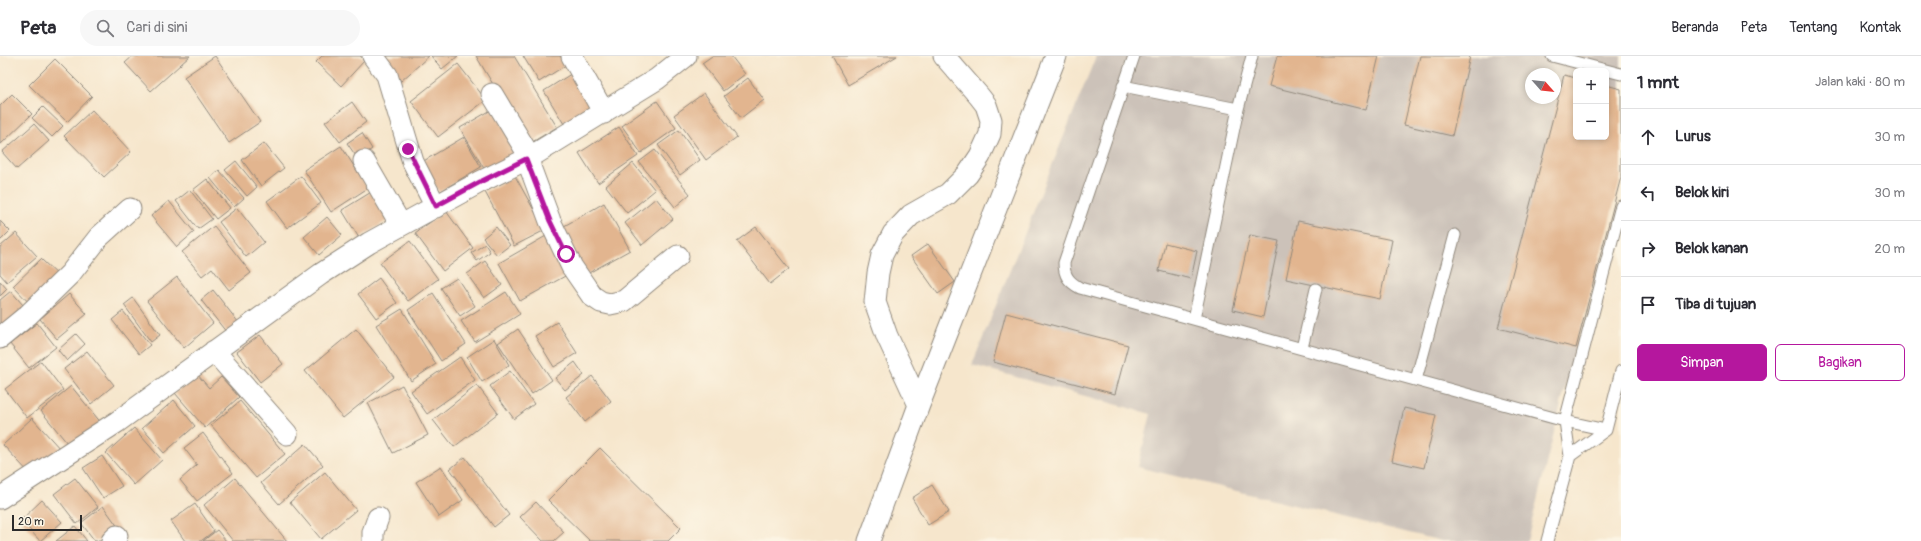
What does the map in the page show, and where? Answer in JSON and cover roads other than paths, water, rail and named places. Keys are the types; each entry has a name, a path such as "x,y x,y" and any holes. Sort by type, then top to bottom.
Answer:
{"street":[{"path":"373,56 387,75 413,162 436,206"},
{"path":"572,56 604,113"},
{"path":"0,498 117,422 321,274 369,242 480,182 528,158 586,122 604,113 657,79 686,56"},
{"path":"919,406 887,336 875,302 878,273 882,255 893,234 911,215 948,194 968,174 980,156 990,134 991,120 986,105 944,56"},
{"path":"869,541 919,406 1056,56"},
{"path":"492,94 528,158 550,221 572,267 583,284 596,299 610,304 624,301 678,256"},
{"path":"364,161 401,225"},
{"path":"0,338 28,315 70,274 98,237 130,209"},
{"path":"214,351 288,434"},
{"path":"373,541 373,532 378,518"}],"lane":[{"path":"1134,56 1064,263 1064,273 1071,283 1080,288 1565,421 1606,430"},
{"path":"1194,319 1238,109 1252,56"},
{"path":"1552,56 1621,74"},
{"path":"1123,86 1238,109"},
{"path":"1547,541 1570,456 1565,421 1621,206"},
{"path":"1416,380 1455,235"},
{"path":"1302,348 1316,288"},
{"path":"1570,456 1606,430 1621,371"}]}
